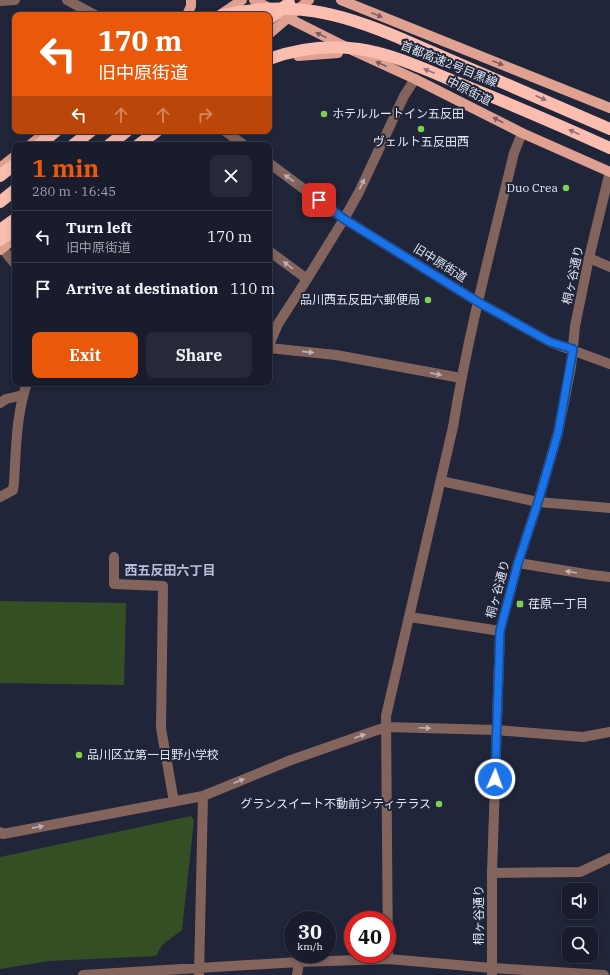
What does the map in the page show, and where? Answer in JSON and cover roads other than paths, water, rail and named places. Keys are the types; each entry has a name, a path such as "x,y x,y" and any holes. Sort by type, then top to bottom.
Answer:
{"highway":[{"path":"243,12 258,0"},
{"path":"272,17 293,0"},
{"name":"首都高速2号目黒線","path":"231,12 244,8 282,4 327,10 354,18 610,129"},
{"name":"首都高速2号目黒線","path":"272,59 298,51 327,48 357,49 385,54 522,109 610,148"},
{"path":"43,142 52,134"},
{"path":"77,142 87,134"},
{"path":"113,142 123,134"},
{"path":"141,142 153,134"},
{"path":"0,177 12,167"},
{"path":"0,202 12,192"},
{"path":"0,230 12,221"},
{"path":"1,246 12,233"}],"main road":[{"path":"188,12 191,6 191,0"},
{"path":"225,12 242,0"},
{"name":"中原街道","path":"254,0 354,51 415,79 522,133 610,172"},
{"path":"272,31 309,0"},
{"path":"341,0 610,108"},
{"path":"272,62 289,57 354,51"},
{"path":"34,142 44,134"},
{"path":"48,142 59,134"},
{"path":"140,142 149,134"},
{"path":"0,168 12,158"},
{"path":"0,177 12,169"},
{"path":"1,246 12,240"}],"street":[{"path":"0,1 15,0"},
{"path":"66,0 89,12"},
{"path":"272,339 278,324 344,219 359,192 404,96 415,79"},
{"path":"388,911 386,716 453,427 461,378 478,302 514,153 522,133"},
{"path":"229,134 240,142"},
{"name":"旧中原街道","path":"272,166 344,219 478,302 550,342 573,349 610,364"},
{"name":"桐ヶ谷通り","path":"492,972 492,873 500,631 518,563 558,433 589,258 610,172"},
{"path":"1,246 12,260"},
{"path":"272,253 307,279"},
{"path":"589,258 610,267"},
{"path":"272,347 336,355 461,378"},
{"path":"0,497 13,490 18,423 25,386"},
{"path":"0,403 6,399 23,394"},
{"path":"441,481 538,502 610,508"},
{"path":"114,557 114,584 163,586 161,728 174,802"},
{"path":"518,563 610,577"},
{"path":"410,617 500,631"},
{"path":"0,832 3,834 202,796 291,760 386,727 496,730 583,737 610,732"},
{"path":"199,972 202,796"},
{"path":"492,873 580,872 610,858"},
{"path":"396,960 492,972 604,975"},
{"path":"83,975 199,972 289,963"},
{"path":"297,975 299,963"}],"place":[{"name":"ホテルルートイン五反田","path":"324,114"},
{"name":"ヴェルト五反田西","path":"421,129"},
{"name":"Duo Crea","path":"566,188"},
{"name":"品川西五反田六郵便局","path":"428,300"},
{"name":"荏原一丁目","path":"520,604"},
{"name":"品川区立第一日野小学校","path":"79,755"},
{"name":"グランスイート不動前シティテラス","path":"439,804"}],"district":[{"name":"西五反田六丁目","path":"170,570"}]}
